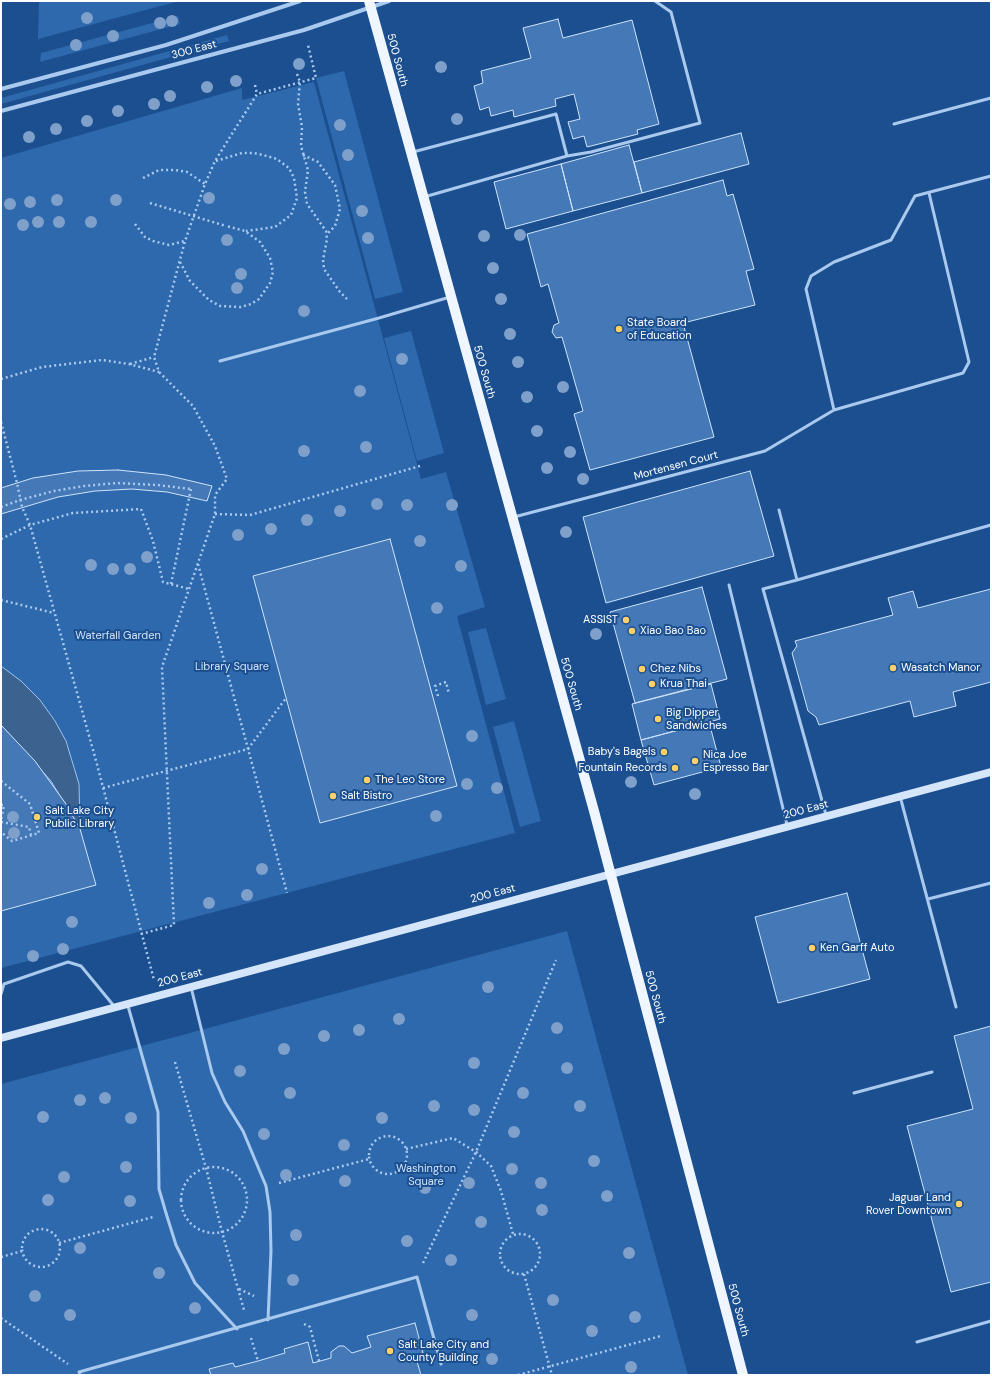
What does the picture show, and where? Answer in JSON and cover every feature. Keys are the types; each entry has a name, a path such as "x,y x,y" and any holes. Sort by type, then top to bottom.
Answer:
{"main road":[{"name":"500 South","path":"370,4 410,153 611,874 743,1375"}],"street":[{"name":"300 East","path":"1,90 166,45 300,1"},
{"name":"300 East","path":"1,111 304,30 370,4 389,1"},
{"name":"200 East","path":"1,1038 991,772"}],"lane":[{"path":"423,197 568,156 591,152 700,123 671,12 655,1"},
{"path":"894,124 991,98"},
{"path":"410,153 556,114 568,156"},
{"path":"834,410 806,289 811,276 834,262 892,240 915,196 991,176"},
{"name":"Mortensen Court","path":"513,518 765,451 834,410 963,373 969,362 929,193"},
{"path":"220,361 450,297"},
{"path":"779,510 797,580"},
{"path":"826,816 763,589 991,525"},
{"path":"729,585 788,827"},
{"path":"900,796 956,1007"},
{"path":"928,899 991,883"},
{"path":"1,994 4,984 68,962 81,966 115,1007"},
{"path":"191,987 212,1073 224,1102 243,1131 266,1186 270,1212 271,1251 268,1320"},
{"path":"127,1004 158,1112 159,1189 176,1244 195,1282 237,1329"},
{"path":"854,1093 932,1072"},
{"path":"79,1373 417,1278 441,1364"},
{"path":"917,1342 991,1321"}],"path":[{"path":"141,934 174,925 162,667 215,514 216,495 227,479 215,446 193,406 159,372 154,357 186,241 205,184 215,161 257,94 316,78 311,58"},
{"path":"297,74 300,82 298,104 302,127 300,136 303,155 308,170 305,192 307,204 326,231 327,235 323,260 324,269 340,292 347,299"},
{"path":"255,85 257,94"},
{"path":"215,161 242,154 260,154 277,159 289,168 294,178 297,198 291,215 275,226 245,231"},
{"path":"303,155 318,162 335,185 340,209 335,226 327,235"},
{"path":"143,178 159,170 175,170 187,172 205,184"},
{"path":"150,203 245,231 260,242 270,258 273,272 266,292 251,304 232,308 220,306 209,300 190,282 180,262"},
{"path":"134,224 145,237 153,241 169,245 186,241"},
{"path":"129,364 154,357"},
{"path":"1,379 42,367 102,360 129,364 159,372"},
{"path":"1,422 18,483 22,506 30,525 55,613 158,996"},
{"path":"215,514 250,515 420,466"},
{"path":"1,507 20,500 54,491 84,486 123,483 191,489 171,584"},
{"path":"1,539 30,525 73,512 141,509 153,541 163,582 189,589"},
{"path":"198,563 287,894"},
{"path":"1,600 55,613"},
{"path":"438,696 435,686 446,682 450,694"},
{"path":"103,788 248,749 286,698"},
{"path":"1,781 30,804 39,833 12,841 1,832"},
{"path":"1,805 4,805 1,821 29,827 31,835"},
{"path":"417,1278 476,1152 556,960"},
{"path":"175,1062 206,1168 248,1326"},
{"path":"383,1136 394,1137 400,1140 406,1149 407,1155 402,1167 392,1173 386,1174 375,1169 369,1158 370,1147 378,1138 383,1136"},
{"path":"406,1149 453,1138 476,1152 491,1166 502,1191 513,1234"},
{"path":"246,1193 266,1186 369,1158"},
{"path":"217,1167 236,1175 242,1183 246,1193 247,1203 239,1222 222,1232 213,1233 197,1228 190,1223 182,1208 183,1191 186,1183 191,1176 206,1168 217,1167"},
{"path":"60,1243 182,1208"},
{"path":"46,1229 52,1232 60,1243 58,1256 55,1261 45,1267 39,1267 27,1262 22,1251 24,1238 34,1230 46,1229"},
{"path":"513,1234 526,1234 532,1237 540,1248 539,1262 536,1268 524,1274 510,1272 501,1262 500,1256 503,1243 513,1234"},
{"path":"1,1257 22,1251"},
{"path":"524,1274 552,1375"},
{"path":"1,1318 79,1373"},
{"path":"518,1375 661,1336"},
{"path":"254,1347 258,1361"}],"green space":[{"path":"39,1 179,1 38,39"},
{"path":"178,16 180,24 40,62 41,53"},
{"path":"227,35 229,41 1,104 1,98"},
{"path":"344,71 403,292 375,299 316,78"},
{"name":"Library Square","path":"314,82 421,479 446,472 485,607 457,616 515,833 1,968 1,158 242,88 242,100"},
{"path":"411,331 444,453 417,461 384,338"},
{"path":"486,628 506,699 486,705 468,632"},
{"path":"514,721 541,821 520,827 493,727"},
{"name":"Washington Square","path":"567,931 688,1375 1,1375 1,1084"}],"shaded area":[{"path":"1,666 21,681 40,700 55,721 66,741 79,784 80,829 51,781 1,725"}],"building":[{"path":"558,19 563,38 632,20 659,124 637,130 638,134 587,147 584,136 573,139 568,122 580,119 574,94 555,99 556,106 514,117 513,110 491,116 489,107 480,110 474,86 483,83 481,71 531,58 523,28"},
{"path":"741,133 749,164 642,193 634,162"},
{"path":"629,145 642,193 573,211 561,164"},
{"path":"561,164 573,211 506,229 494,182"},
{"name":"State Board of Education","path":"723,180 727,196 733,194 754,269 746,271 755,305 683,323 714,437 590,470 574,414 583,411 562,337 556,338 552,332 554,325 559,323 548,284 541,287 527,234"},
{"path":"118,470 166,475 212,486 207,501 167,492 132,489 95,491 58,497 1,514 1,488 33,478 78,471"},
{"path":"750,471 774,556 606,603 583,517"},
{"path":"390,539 457,786 320,823 253,576"},
{"path":"702,587 727,679 635,703 610,612"},
{"name":"Wasatch Manor","path":"991,589 991,682 953,692 956,706 914,717 910,701 819,725 816,717 808,711 792,653 797,646 795,641 893,615 888,598 913,591 918,608"},
{"path":"711,684 720,719 641,740 632,704"},
{"path":"709,722 721,767 654,785 641,740"},
{"name":"Salt Lake City Public Library","path":"1,725 35,761 66,804 80,829 96,885 1,911"},
{"name":"Ken Garff Auto","path":"847,893 870,979 778,1003 755,917"},
{"name":"Jaguar Land Rover Downtown","path":"991,1026 991,1282 951,1292 907,1126 973,1109 954,1036"},
{"name":"Salt Lake City and County Building","path":"415,1323 423,1353 415,1355 421,1375 211,1375 209,1369 233,1363 235,1367 258,1361 285,1353 284,1349 308,1342 313,1363 331,1358 331,1352 339,1346 344,1346 352,1353 371,1347 367,1336"}],"place":[{"name":"State Board of Education","path":"619,329"},
{"name":"ASSIST","path":"626,620"},
{"name":"Xiao Bao Bao","path":"632,631"},
{"name":"Wasatch Manor","path":"893,668"},
{"name":"Chez Nibs","path":"642,669"},
{"name":"Krua Thai","path":"652,684"},
{"name":"Big Dipper Sandwiches","path":"658,719"},
{"name":"Baby's Bagels","path":"664,752"},
{"name":"Nica Joe Espresso Bar","path":"695,761"},
{"name":"Fountain Records","path":"675,768"},
{"name":"The Leo Store","path":"367,780"},
{"name":"Salt Bistro","path":"333,796"},
{"name":"Salt Lake City Public Library","path":"37,817"},
{"name":"Ken Garff Auto","path":"812,948"},
{"name":"Jaguar Land Rover Downtown","path":"959,1204"},
{"name":"Salt Lake City and County Building","path":"390,1351"}],"park label":[{"name":"Waterfall Garden","path":"118,636"}]}
